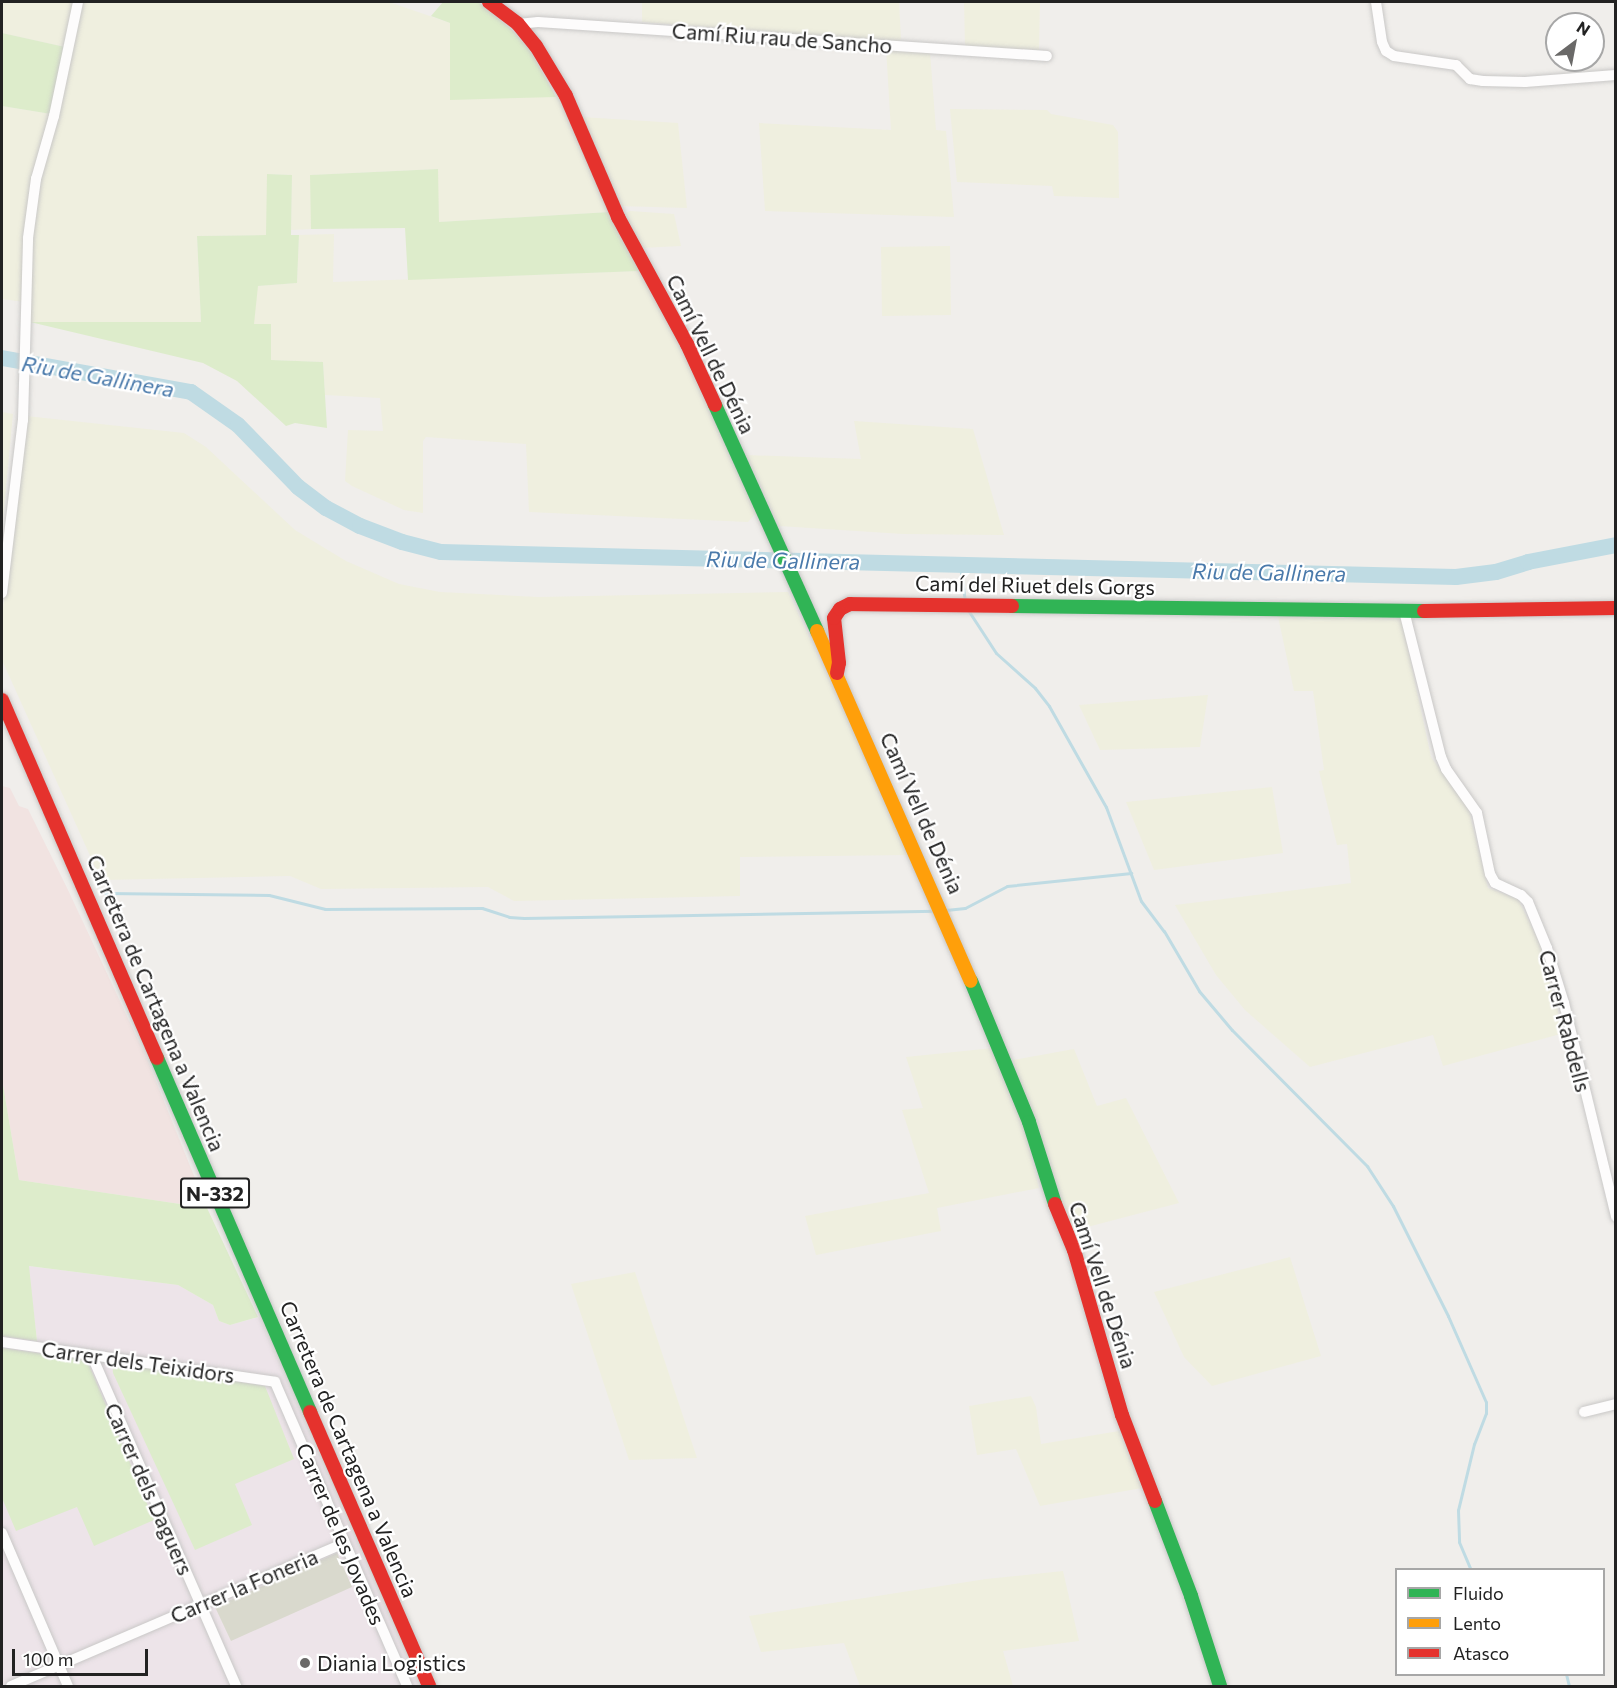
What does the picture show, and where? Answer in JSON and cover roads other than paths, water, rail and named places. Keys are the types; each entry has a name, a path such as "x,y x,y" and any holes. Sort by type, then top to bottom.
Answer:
{"main road":[{"name":"Camí Vell de Dénia","path":"489,2 518,24 536,46 566,96 618,217 687,344 949,925 1029,1122 1050,1192 1072,1243 1122,1415 1191,1596 1220,1686"},
{"name":"Camí del Riuet dels Gorgs","path":"837,675 839,663 834,618 840,609 850,604 1404,611 1616,608"},
{"name":"Carretera de Cartagena a Valencia","path":"2,700 429,1686"}],"street":[{"path":"2,593 23,420 28,238 36,179 54,116 78,2"},
{"path":"1376,2 1382,42 1386,51 1394,56 1456,65 1470,79 1483,81 1525,82 1616,75"},
{"name":"Camí Riu rau de Sancho","path":"518,24 537,22 1047,56"},
{"name":"Carrer Rabdells","path":"1404,611 1441,757 1446,769 1477,813 1490,874 1495,883 1521,895 1528,902 1547,948 1564,1003 1616,1217"},
{"path":"821,640 836,631"},
{"name":"Carrer dels Teixidors","path":"2,1342 275,1382"},
{"name":"Carrer dels Daguers","path":"92,1356 236,1686"},
{"name":"Carrer de les Jovades","path":"275,1382 407,1686"},
{"path":"1584,1412 1616,1404"},
{"path":"2,1533 68,1686"},
{"name":"Carrer la Foneria","path":"11,1686 345,1543"}],"waterway":[{"name":"Riu de Gallinera","path":"2,358 191,392 238,425 298,487 326,508 360,526 402,542 441,552 1456,577 1496,572 1528,562 1616,545"},
{"path":"960,566 965,601"},
{"path":"968,610 996,653 1035,688 1049,706 1106,807 1141,901 1164,931 1199,991 1232,1030 1367,1166 1393,1206 1448,1316 1486,1402 1486,1413 1474,1444 1458,1510 1459,1542 1470,1568"},
{"path":"946,910 965,908 1007,886 1131,873"},
{"path":"105,893 269,895 325,909 482,908 509,917 524,918 936,911"},
{"path":"1566,1676 1569,1686"}],"place":[{"name":"Diania Logistics","path":"305,1663"}]}
